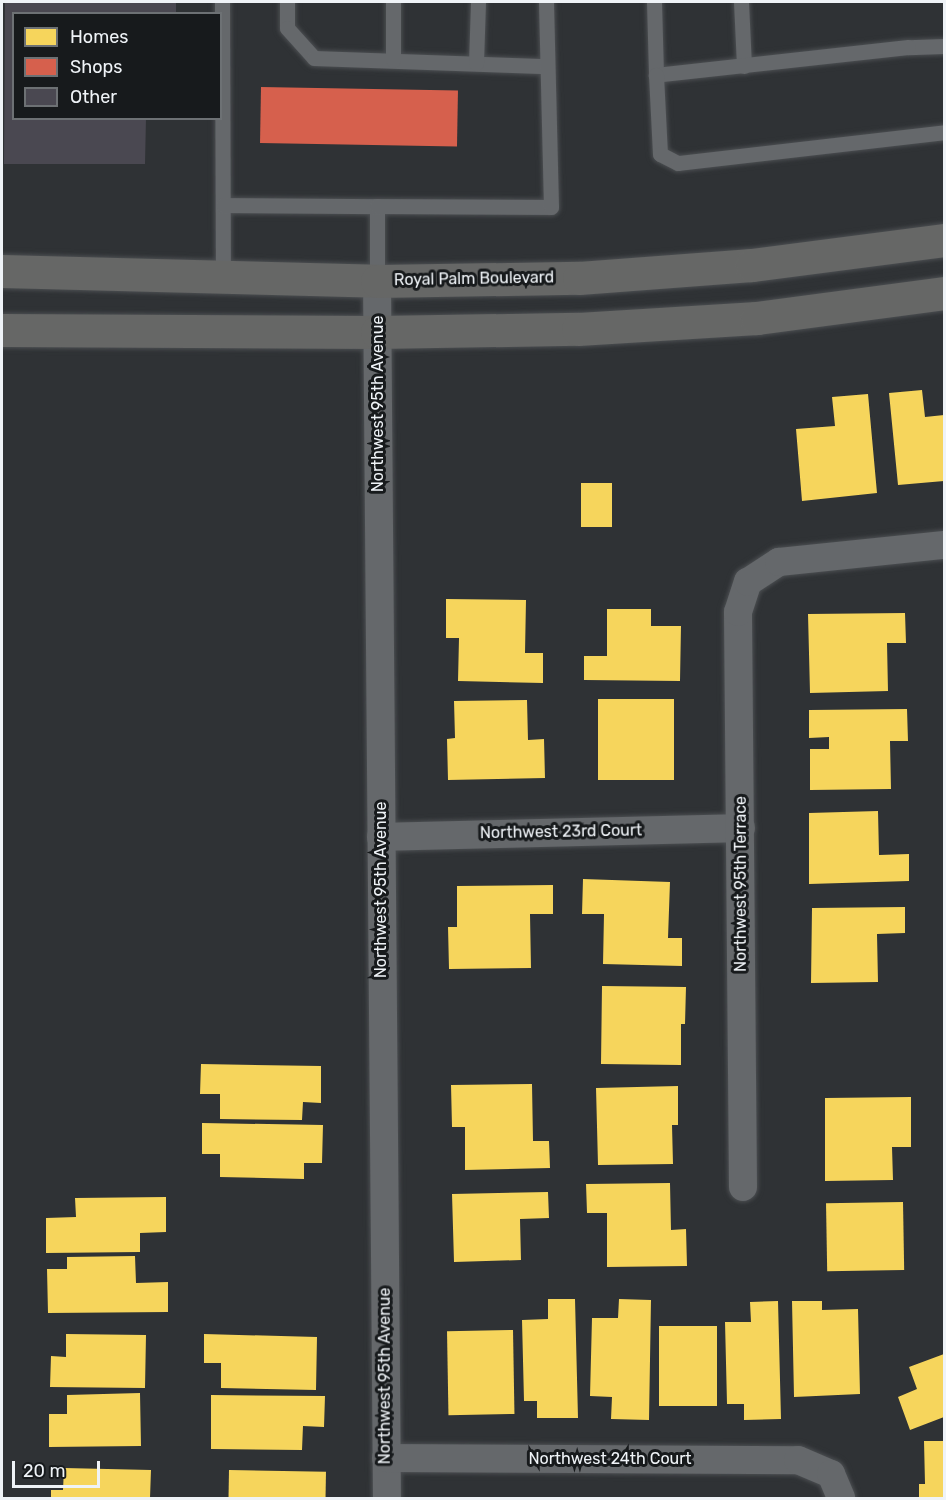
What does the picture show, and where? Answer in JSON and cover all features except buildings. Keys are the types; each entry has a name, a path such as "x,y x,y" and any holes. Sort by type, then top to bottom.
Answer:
{"main road":[{"name":"Royal Palm Boulevard","path":"2,271 377,281 579,278 752,266 945,240"},
{"path":"2,330 377,332 578,329 757,318 945,293"}],"street":[{"name":"Northwest 95th Avenue","path":"377,281 387,1498"},
{"name":"Northwest 95th Terrace","path":"743,1188 738,612 748,582 779,562 945,545"},
{"name":"Northwest 23rd Court","path":"381,837 741,828"},
{"name":"Northwest 24th Court","path":"386,1458 798,1460 836,1486"}],"lane":[{"path":"222,2 223,277"},
{"path":"287,2 286,28 314,58 548,66"},
{"path":"393,2 393,60"},
{"path":"476,63 478,2"},
{"path":"223,205 551,207 546,2"},
{"path":"654,2 660,154 678,163 945,132"},
{"path":"741,2 744,66"},
{"path":"656,75 945,46"},
{"path":"377,206 377,281"}]}
